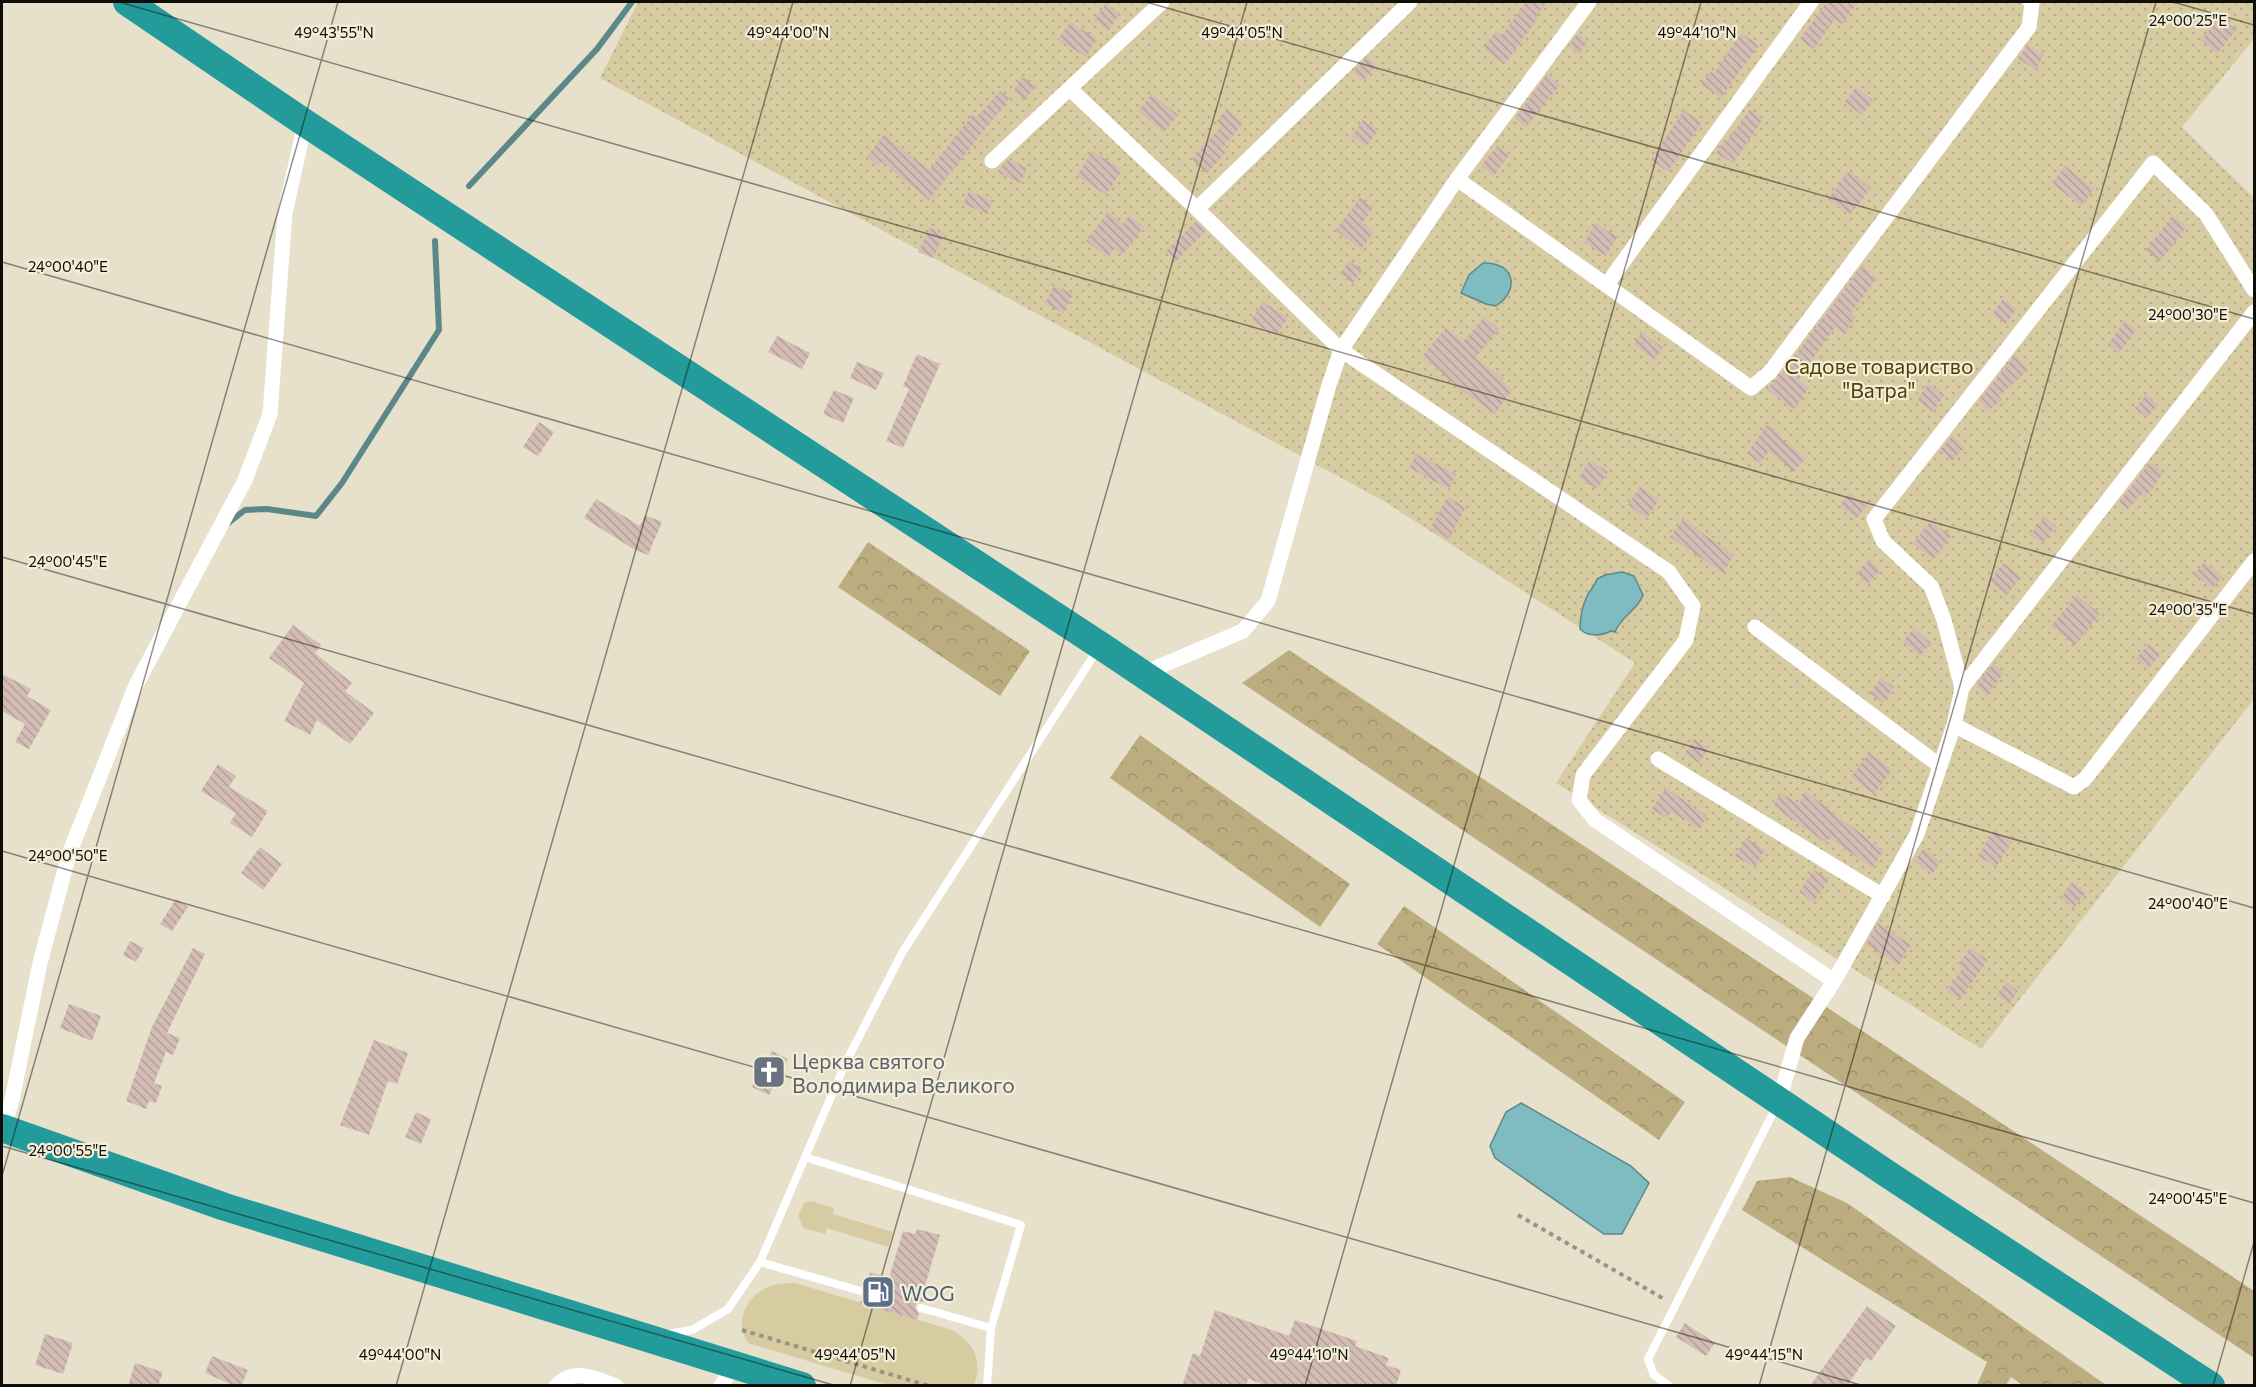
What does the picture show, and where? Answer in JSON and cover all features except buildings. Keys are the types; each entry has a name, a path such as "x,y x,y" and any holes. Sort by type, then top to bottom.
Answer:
{"highway":[{"path":"127,2 305,123 1101,646 1892,1177 2211,1386"},
{"path":"2,1128 225,1208 646,1338 728,1375 802,1386"}],"street":[{"path":"992,161 1162,2"},
{"path":"1197,209 1410,2"},
{"path":"1142,674 1244,631 1268,601 1341,350 1457,179 1589,2"},
{"path":"1607,284 1811,2"},
{"path":"1457,179 1751,388 1770,372 2028,27 2032,3 2030,2"},
{"path":"1070,90 1197,209 1341,350 1669,572 1693,606 1686,640 1583,775 1579,800 1594,820 1834,981"},
{"path":"2,1134 12,1100 40,963 69,854 136,685 245,480 270,414 285,213 305,123"},
{"path":"1962,688 1944,620 1931,586 1883,541 1874,519 2153,164 2205,214 2254,290"},
{"path":"1779,1101 1797,1038 1834,981 1917,834 1954,725 1962,688 2254,312"},
{"path":"1954,725 2074,787 2085,779 2254,561"},
{"path":"1755,627 1940,766"},
{"path":"1658,759 1883,896"},
{"path":"556,1386 564,1378 574,1374 616,1386"}],"lane":[{"path":"646,1338 692,1330 728,1309 760,1262 846,1062 902,953 1101,646"},
{"path":"1669,1386 1654,1375 1648,1359 1779,1101"},
{"path":"805,1157 1021,1225 991,1328 987,1386"},
{"path":"760,1262 864,1292"},
{"path":"921,1308 991,1328"}],"path":[{"path":"1518,1215 1674,1305"},
{"path":"742,1330 929,1386"}],"green space":[{"name":"Садове товариство \"Ватра\"","path":"638,2 2254,2 2254,39 2182,127 2254,198 2254,699 1981,1049 1556,783 1635,663 1382,500 600,78"},
{"path":"868,542 1030,651 1000,696 838,587"},
{"path":"1289,650 2254,1291 2254,1358 1242,683"},
{"path":"1140,735 1350,884 1320,927 1110,778"},
{"path":"1404,906 1685,1102 1659,1140 1377,944"},
{"path":"1790,1177 1847,1203 2106,1385 2023,1385 2011,1377 2006,1385 1977,1385 1987,1362 1742,1210 1757,1181"},
{"path":"811,1201 834,1208 833,1214 893,1232 888,1247 827,1228 825,1234 803,1228 798,1215 804,1203"},
{"path":"795,1283 952,1330 966,1341 975,1353 977,1376 974,1385 888,1385 748,1343 744,1335 742,1318 749,1302 755,1295 771,1286"}],"water":[{"path":"1483,263 1502,267 1510,278 1509,292 1496,306 1461,293 1469,275"},
{"path":"1622,572 1634,576 1643,595 1641,600 1615,632 1595,635 1583,632 1580,629 1583,608 1597,579"},
{"path":"1521,1103 1631,1166 1649,1183 1622,1234 1604,1234 1495,1158 1490,1146 1506,1112"}],"waterway":[{"path":"469,186 597,49 632,2"},
{"path":"227,524 245,510 267,509 316,516 342,483 439,330 435,241"}],"place":[{"name":"Церква святого Володимира Великого","path":"769,1072"},
{"name":"WOG","path":"878,1292"}]}
